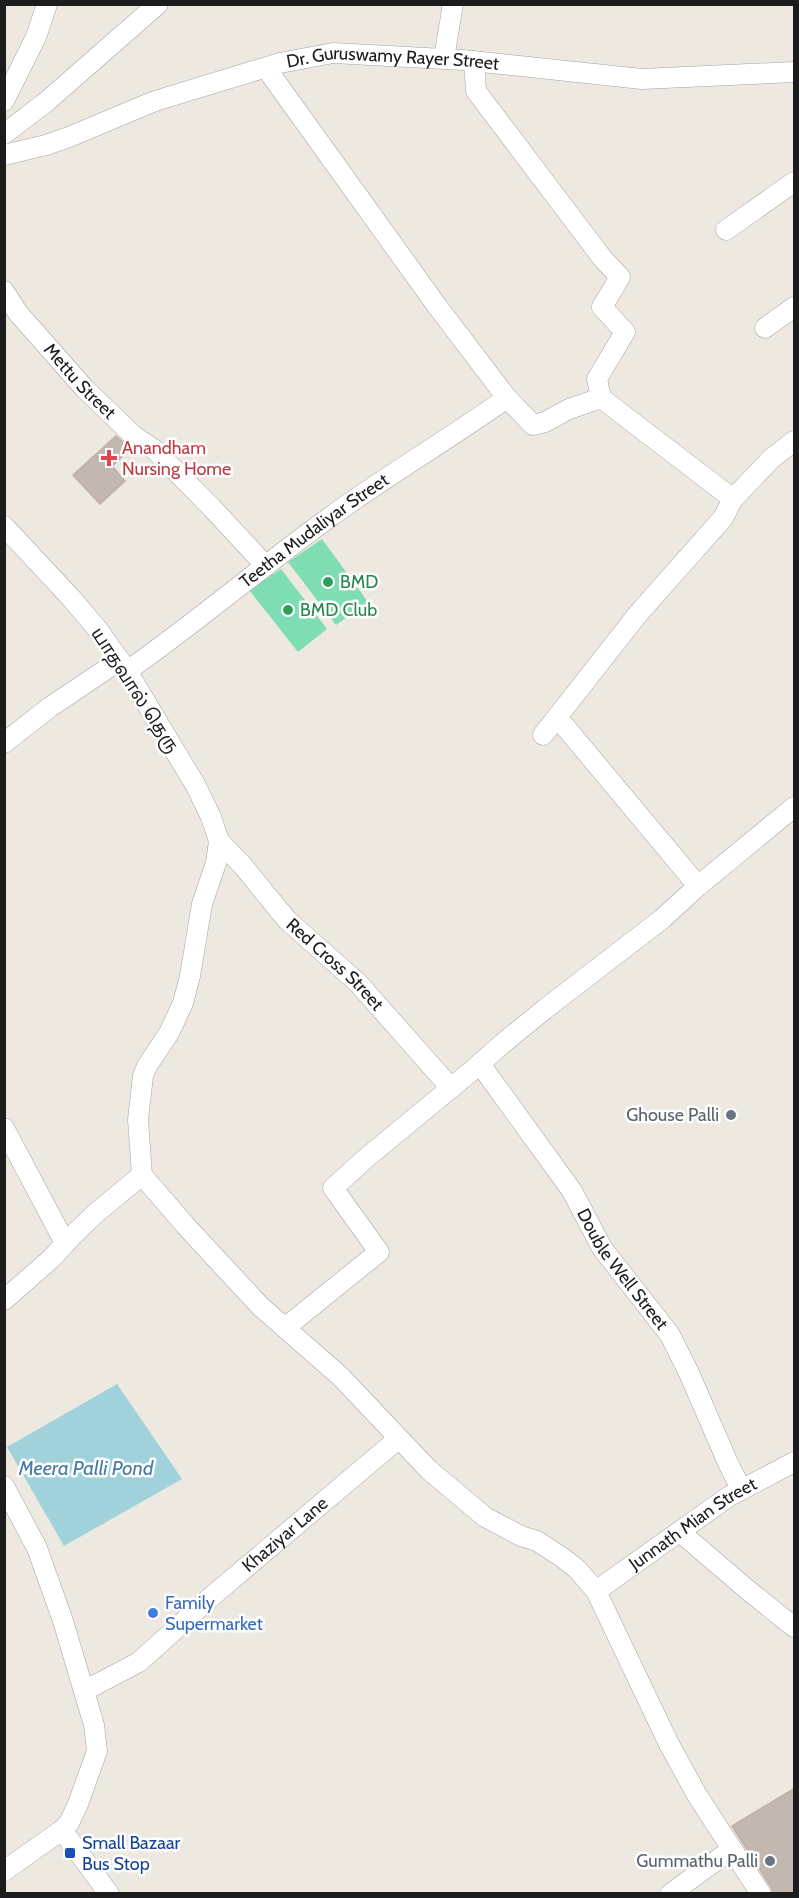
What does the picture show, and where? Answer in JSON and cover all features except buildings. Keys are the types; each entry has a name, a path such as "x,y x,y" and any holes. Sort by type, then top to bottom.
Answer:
{"street":[{"path":"4,101 36,37 47,4"},
{"path":"4,134 46,102 158,4"},
{"path":"444,58 453,4"},
{"name":"Dr. Guruswamy Rayer Street","path":"4,155 46,145 155,101 309,56 333,53 444,58 642,79 795,72"},
{"path":"474,61 476,91 603,259 620,277 602,307 625,332 597,379 601,398 733,499"},
{"path":"266,68 437,306 507,398 533,425 601,398"},
{"path":"726,230 795,182"},
{"name":"Mettu Street","path":"4,291 18,312 85,389 134,436 155,450 266,566"},
{"path":"765,328 795,307"},
{"name":"Teetha Mudaliyar Street","path":"4,743 50,707 170,641 360,495 507,398"},
{"path":"543,735 638,614 723,518 733,499 771,459 795,441"},
{"name":"யாதவால் தெரு","path":"4,526 50,573 99,631 123,666 196,786 211,817 219,841"},
{"path":"557,717 698,886"},
{"path":"286,1327 380,1252 333,1188 545,1009 662,919 698,886 795,807"},
{"path":"219,841 216,862 202,904 183,1003 169,1033 143,1076 138,1120 142,1175 260,1306 342,1377 429,1470 485,1517 521,1536 537,1541 563,1558 577,1569 596,1591 669,1744 697,1795 761,1893"},
{"name":"Red Cross Street","path":"219,841 243,866 286,920 358,983 451,1088"},
{"name":"Double Well Street","path":"480,1064 572,1191 602,1248 670,1335 741,1490"},
{"path":"4,1128 65,1243"},
{"path":"4,1300 52,1258 96,1213 142,1175"},
{"name":"Khaziyar Lane","path":"84,1691 139,1662 211,1597 399,1439"},
{"name":"Junnath Mian Street","path":"596,1591 741,1490 795,1462"},
{"path":"4,1486 37,1548 63,1621 94,1725 97,1751 69,1823 4,1871"},
{"path":"680,1532 795,1627"},
{"path":"62,1830 109,1893"},
{"path":"670,1893 734,1851"}],"green space":[{"name":"BMD","path":"322,539 368,602 336,625 288,562"},
{"name":"BMD Club","path":"281,569 327,629 298,652 249,590"}],"water":[{"name":"Meera Palli Pond","path":"117,1384 182,1479 64,1546 7,1447"}],"place":[{"name":"Anandham Nursing Home","path":"109,458"},
{"name":"BMD","path":"328,582"},
{"name":"BMD Club","path":"288,610"},
{"name":"Ghouse Palli","path":"731,1115"},
{"name":"Family Supermarket","path":"153,1613"},
{"name":"Small Bazaar Bus Stop","path":"70,1853"},
{"name":"Gummathu Palli","path":"770,1861"}]}
